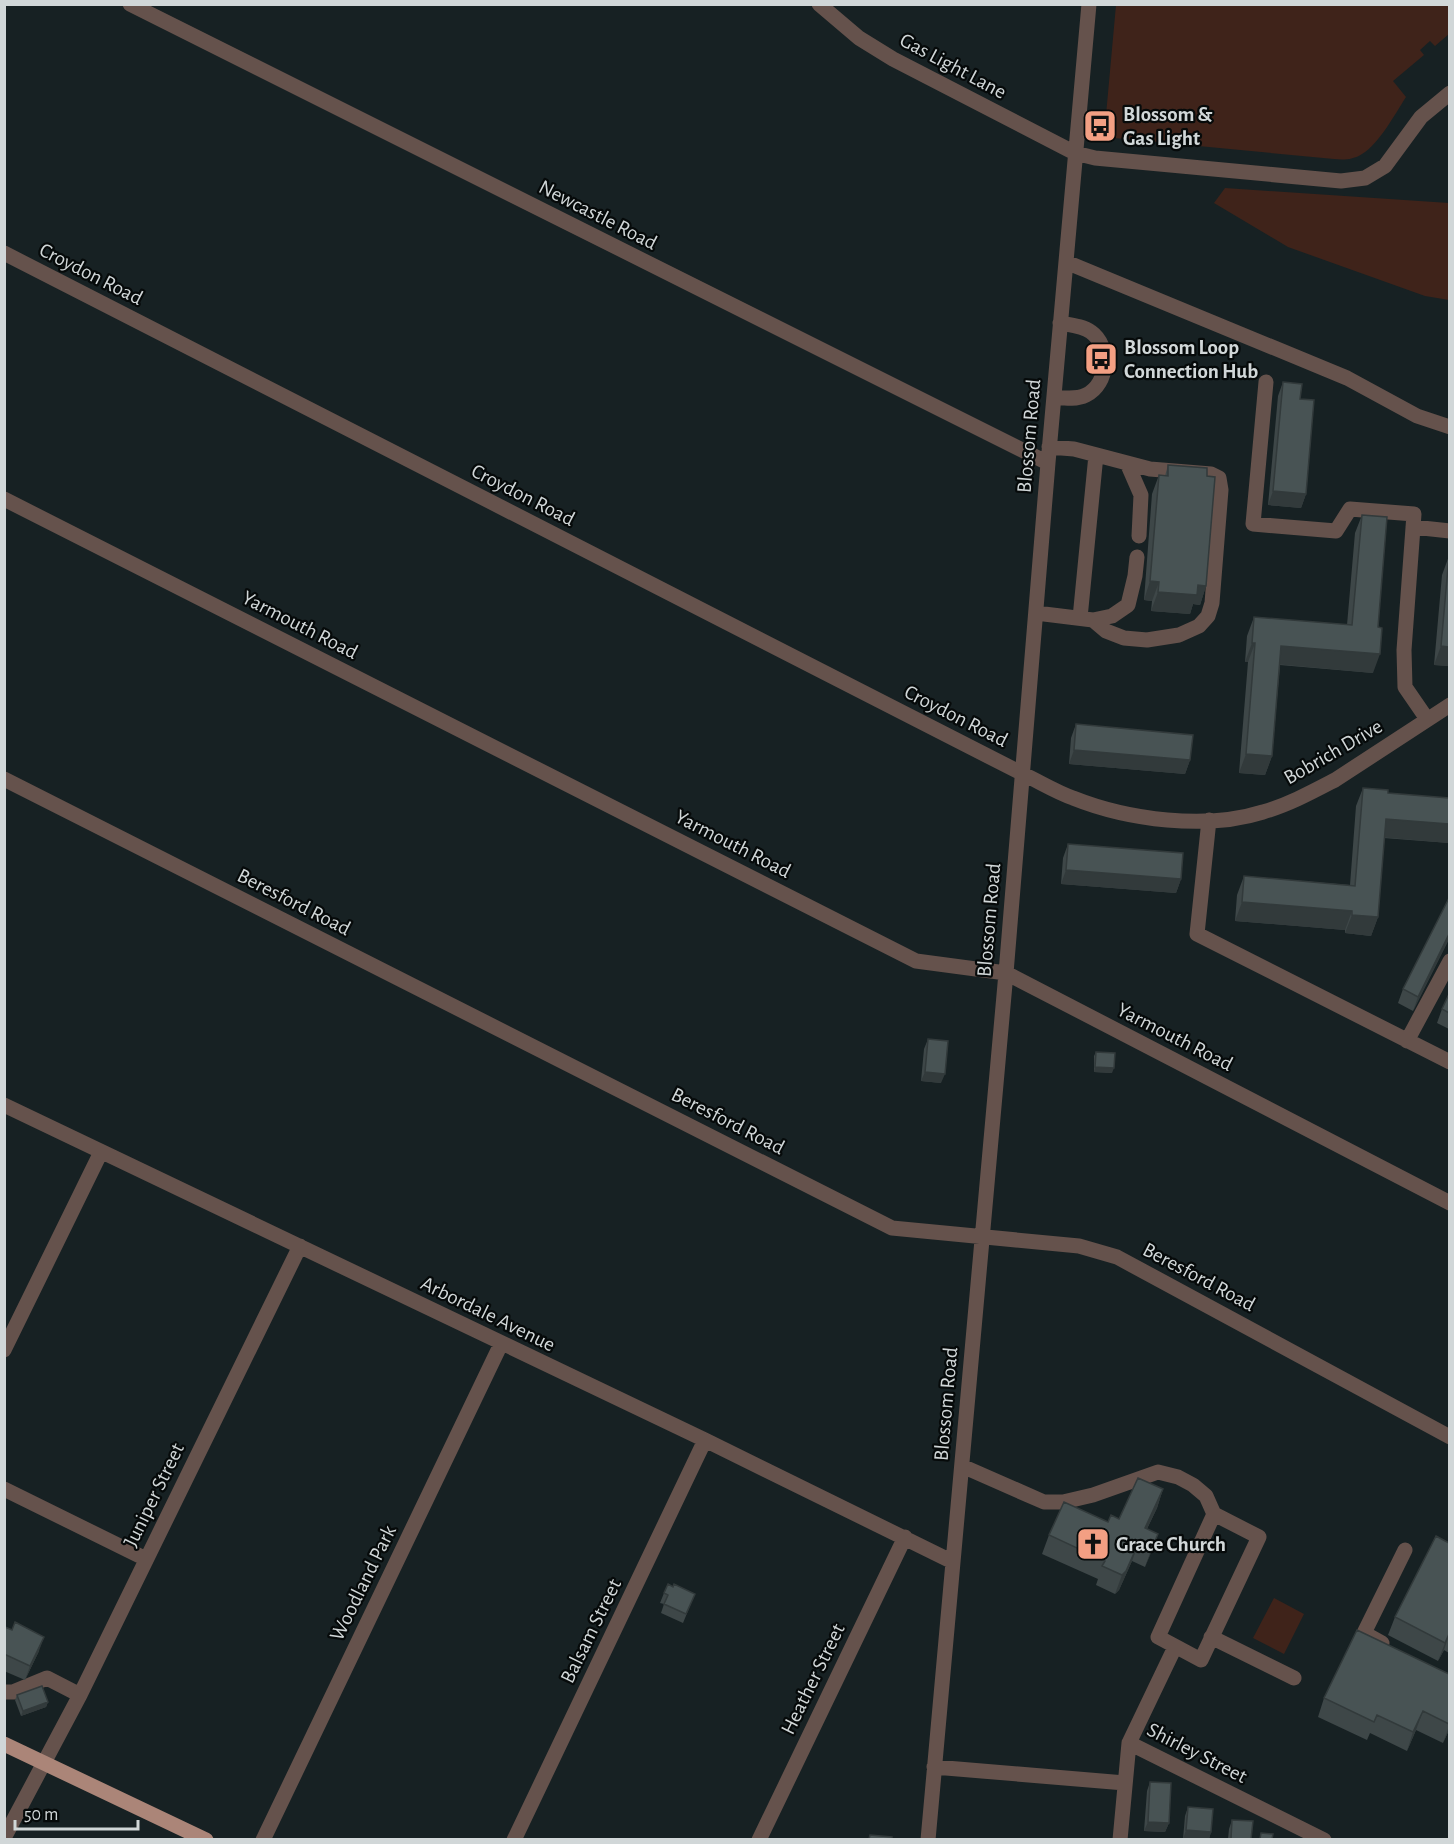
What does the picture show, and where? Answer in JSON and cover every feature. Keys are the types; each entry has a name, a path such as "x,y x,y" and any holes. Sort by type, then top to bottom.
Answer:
{"main road":[{"path":"4,1744 206,1839"}],"street":[{"name":"Newcastle Road","path":"130,4 1048,464"},
{"name":"Gas Light Lane","path":"819,4 859,38 893,59 1075,153 1095,158 1341,181 1365,178 1385,166 1421,117 1449,93"},
{"name":"Blossom Road","path":"928,1839 1006,972 1049,447 1089,4"},
{"name":"Croydon Road","path":"4,253 1023,774"},
{"path":"1066,262 1347,378 1417,416 1449,427"},
{"path":"1054,398 1075,398 1088,395 1104,372 1106,357 1101,343 1091,331 1060,323"},
{"path":"1266,382 1253,524 1336,531 1350,509 1414,514 1404,650 1405,687 1427,719"},
{"path":"1049,447 1074,449 1150,469 1211,474 1219,478 1221,490 1212,603 1208,616 1199,626 1179,635 1147,640 1124,639 1086,619"},
{"path":"1086,619 1096,455"},
{"path":"1127,463 1141,495 1139,536"},
{"name":"Yarmouth Road","path":"4,499 916,961 1006,972 1449,1203"},
{"path":"1413,527 1449,531"},
{"path":"1036,613 1086,619 1112,616 1128,605 1137,557"},
{"name":"Bobrich Drive","path":"1023,774 1072,798 1119,813 1167,819 1209,820 1244,817 1308,794 1335,780 1449,705"},
{"name":"Beresford Road","path":"4,779 892,1228 1079,1246 1117,1257 1449,1437"},
{"path":"1209,820 1197,934 1449,1062"},
{"path":"1407,1041 1449,961"},
{"name":"Arbordale Avenue","path":"4,1105 705,1440 953,1562"},
{"path":"4,1350 101,1152"},
{"name":"Juniper Street","path":"4,1838 80,1695 300,1246"},
{"name":"Woodland Park","path":"263,1839 501,1344"},
{"name":"Balsam Street","path":"514,1839 705,1440"},
{"path":"962,1466 1044,1502 1063,1502 1093,1495 1158,1472 1178,1477 1193,1485 1206,1496 1214,1514 1259,1537 1201,1660 1158,1637 1214,1514"},
{"path":"4,1490 146,1559"},
{"name":"Heather Street","path":"759,1839 905,1537"},
{"path":"1396,1649 1364,1634 1405,1550"},
{"path":"1212,1637 1294,1678"},
{"path":"1129,1743 1175,1647"},
{"path":"4,1692 13,1692 47,1678 80,1695"},
{"name":"Shirley Street","path":"1120,1839 1129,1743 1314,1837"},
{"path":"934,1767 1125,1783"}],"shaded area":[{"path":"1116,5 1449,5 1449,34 1435,46 1430,41 1420,50 1424,55 1393,81 1406,97 1374,143 1359,156 1337,159 1104,137"},
{"path":"1225,188 1449,203 1449,300 1425,296 1288,247 1214,203"},
{"path":"1274,1598 1304,1614 1284,1654 1253,1638"}],"building":[{"path":"1283,382 1302,384 1300,399 1314,400 1306,494 1273,491"},
{"path":"1168,465 1207,468 1207,476 1215,477 1206,586 1198,585 1197,595 1158,592 1159,582 1150,581 1159,475 1168,476"},
{"path":"1362,515 1387,517 1378,627 1382,628 1380,654 1281,646 1272,756 1246,754 1255,643 1252,643 1254,617 1352,625"},
{"path":"1449,556 1449,647 1441,646"},
{"path":"1076,724 1193,735 1190,760 1074,750"},
{"path":"1363,788 1388,790 1388,793 1449,798 1449,824 1386,819 1378,917 1352,915 1352,911 1242,902 1244,876 1355,886"},
{"path":"1068,844 1183,853 1181,879 1066,870"},
{"path":"1449,898 1449,934 1418,997 1403,989"},
{"path":"1449,994 1449,1013 1442,1009"},
{"path":"928,1039 948,1041 945,1074 925,1072"},
{"path":"1096,1052 1115,1053 1114,1068 1095,1067"},
{"path":"1138,1478 1163,1489 1145,1528 1158,1534 1152,1548 1139,1542 1122,1575 1102,1566 1105,1561 1049,1535 1064,1502 1108,1522 1111,1515 1119,1519"},
{"path":"1436,1536 1449,1543 1449,1634 1445,1643 1395,1617"},
{"path":"668,1584 673,1587 674,1584 695,1594 686,1614 664,1604 668,1595 664,1593"},
{"path":"15,1622 44,1637 30,1666 4,1654 4,1628 12,1630"},
{"path":"1357,1630 1449,1674 1449,1724 1423,1711 1413,1732 1377,1715 1374,1722 1324,1698"},
{"path":"42,1686 48,1702 23,1711 17,1695"},
{"path":"1150,1782 1171,1783 1169,1823 1148,1822"},
{"path":"1188,1807 1213,1809 1211,1832 1186,1830"},
{"path":"1232,1820 1253,1821 1251,1839 1231,1839"},
{"path":"1261,1833 1273,1834 1272,1839 1260,1839"},
{"path":"870,1835 892,1837 892,1839 869,1839"}],"place":[{"name":"Blossom & Gas Light","path":"1100,126"},
{"name":"Blossom Loop Connection Hub","path":"1101,359"},
{"name":"Grace Church","path":"1093,1544"}]}
